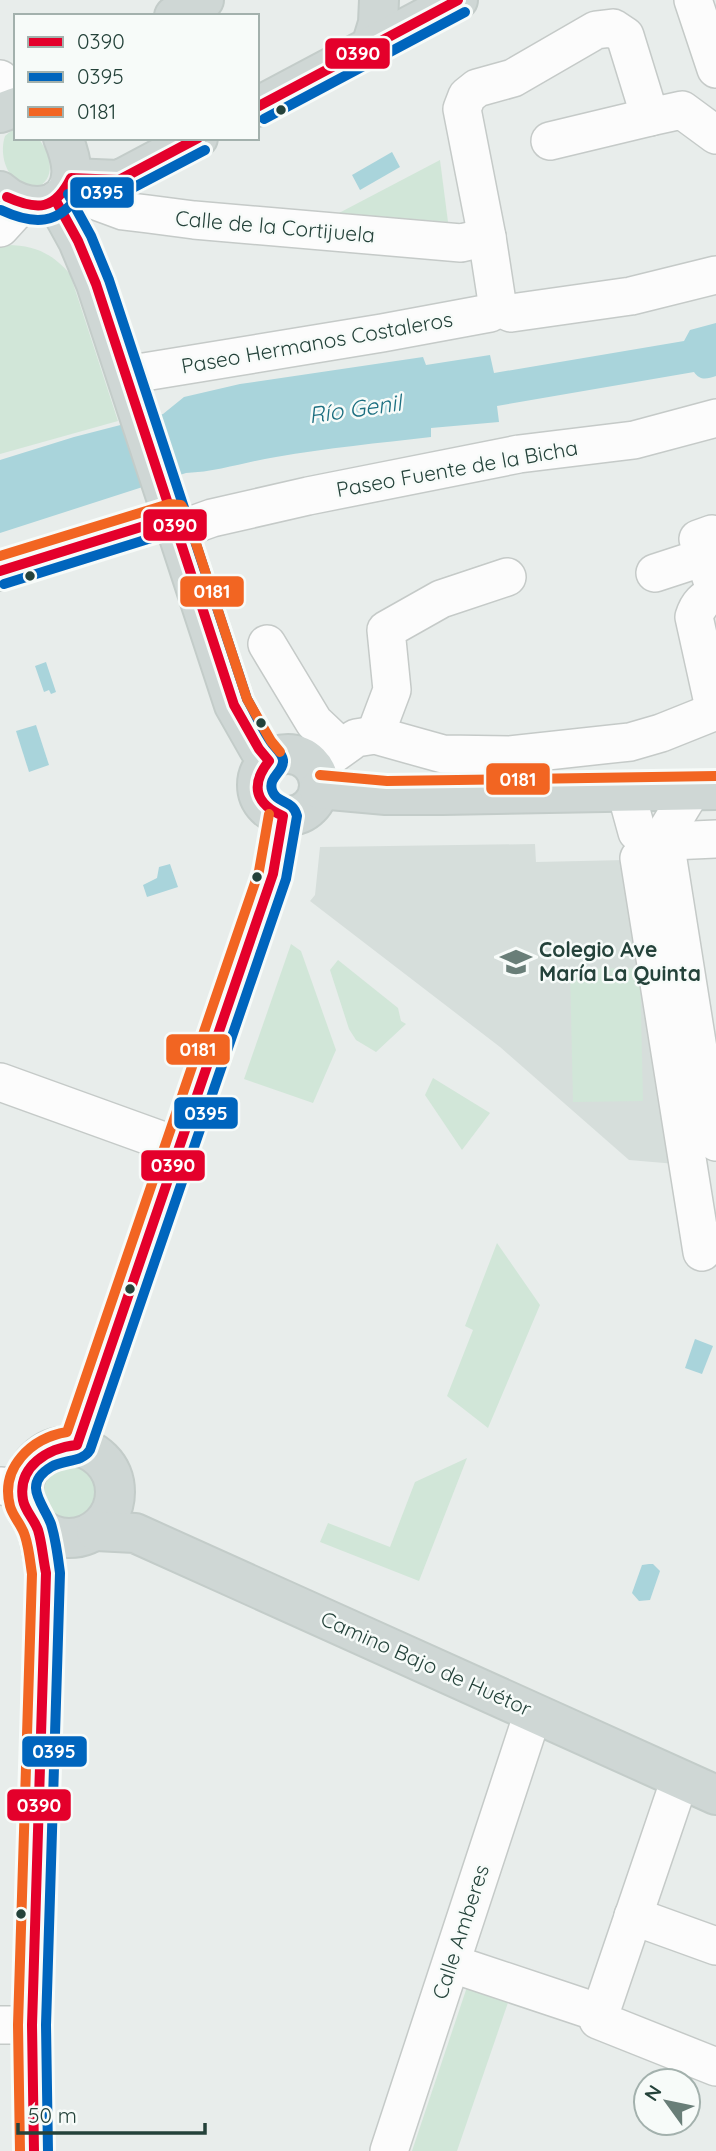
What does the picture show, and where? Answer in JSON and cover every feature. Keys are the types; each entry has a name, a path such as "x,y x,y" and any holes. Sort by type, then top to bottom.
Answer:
{"main road":[{"path":"178,14 204,0"},
{"path":"371,47 378,23 379,0"},
{"path":"259,106 458,0"},
{"path":"36,199 70,159 64,140"},
{"path":"36,199 119,180 194,140"},
{"path":"36,199 78,241 96,284 139,417 177,508 234,705 259,749 269,761"},
{"path":"0,571 177,508"},
{"path":"322,766 313,804 299,814 283,816 268,809 259,796 258,778 262,768 276,756 293,754 322,766 386,794 703,791"},
{"path":"77,1445 273,874 283,816"},
{"path":"46,1573 73,1555 98,1523 116,1489 113,1475 95,1453 77,1445 54,1448 42,1454 26,1476 11,1487 23,1501 28,1515 37,1526 59,1538 69,1539 98,1523"},
{"name":"Camino Bajo de Huétor","path":"98,1523 135,1533 716,1795"},
{"path":"34,2151 16,2025 46,1573 37,1526"}],"street":[{"path":"693,0 715,65"},
{"path":"496,311 487,237 462,109 467,96 477,88 513,78 596,30 613,29 625,36 650,117"},
{"path":"550,141 682,110 716,135"},
{"name":"Calle de la Cortijuela","path":"36,199 194,220 461,243 487,237"},
{"name":"Paseo Hermanos Costaleros","path":"144,372 368,336 496,311 511,313 631,296 716,275"},
{"name":"Paseo Fuente de la Bicha","path":"177,508 212,518 519,454 634,440 716,418"},
{"path":"267,644 314,722 322,766 356,738 375,735 443,754 510,755 630,742 661,733 715,711 694,617 697,606 716,592 708,545 655,573"},
{"path":"375,735 392,690 386,630 441,599 507,576"},
{"path":"443,754 443,795"},
{"path":"702,1252 652,850 703,791"},
{"path":"626,792 637,832 649,842 700,965 714,1125"},
{"path":"652,850 716,839"},
{"path":"0,1082 180,1147"},
{"name":"Calle Amberes","path":"389,2151 533,1713"},
{"path":"680,1779 598,2020 716,2067"},
{"path":"633,1916 716,1946"},
{"name":"Calle Amberes","path":"468,1969 588,2009"}],"shaded area":[{"name":"Colegio Ave María La Quinta","path":"535,844 536,862 626,860 676,1164 629,1160 500,1047 310,901 315,895 320,847"}],"green space":[{"path":"14,129 14,140 40,140 43,144 50,166 47,179 42,185 34,189 20,183 9,173 4,161 5,136"},
{"path":"440,160 448,222 339,213"},
{"path":"23,246 40,251 56,260 70,274 118,421 0,454 0,247"},
{"path":"291,944 301,951 336,1050 313,1103 244,1079"},
{"path":"338,960 398,1008 401,1021 406,1024 376,1052 356,1040 349,1029 330,970"},
{"path":"640,968 643,1101 573,1102 570,969"},
{"path":"433,1078 490,1113 462,1150 425,1095"},
{"path":"497,1243 540,1305 488,1428 447,1396 473,1330 465,1326"},
{"path":"69,1458 94,1468 104,1493 94,1518 69,1528 44,1518 34,1493 44,1468"},
{"path":"467,1458 419,1581 320,1542 328,1523 390,1547 415,1482"},
{"path":"470,1978 512,1991 457,2151 412,2151"}],"water":[{"path":"392,152 400,167 360,190 352,175"},
{"name":"Río Genil","path":"716,323 716,376 713,377 701,378 694,372 497,406 499,422 431,428 431,437 314,451 186,473 0,533 0,460 163,414 184,397 240,384 423,357 426,365 490,355 494,373 684,341 690,330"},
{"path":"46,662 56,692 51,694 49,690 44,692 35,666"},
{"path":"36,725 49,765 29,772 16,731"},
{"path":"170,864 178,887 147,897 143,885 157,878 159,867"},
{"path":"695,1339 713,1346 702,1374 685,1368"},
{"path":"653,1564 660,1571 650,1600 639,1601 632,1593 642,1565"}],"transit line":[{"name":"0390","path":"259,106 458,0"},
{"name":"0395","path":"264,119 465,12"},
{"name":"0390","path":"7,197 18,202 45,205 59,196 71,178 119,180 194,140"},
{"name":"0395","path":"1,210 35,220 55,217 64,211 80,192 123,193 205,150"},
{"name":"0395","path":"48,2151 46,2025 60,1573 53,1530 37,1495 37,1481 51,1467 78,1459 90,1450 286,879 297,816 292,807 277,798 272,790 272,782 283,764 282,757 247,699 109,280 91,236 68,194"},
{"name":"0390","path":"34,2151 32,2025 46,1573 41,1540 24,1504 22,1488 25,1477 37,1461 55,1450 77,1445 273,874 283,816 266,806 258,793 259,778 269,761 259,749 234,705 96,284 78,241 56,201"},
{"name":"0181","path":"0,556 169,504 181,505 186,513 247,699 280,752"},
{"name":"0390","path":"0,571 173,517"},
{"name":"0395","path":"4,584 177,530"},
{"name":"0181","path":"320,775 387,781 716,776"},
{"name":"0181","path":"20,2151 18,2025 32,1574 25,1536 10,1506 10,1479 14,1467 31,1448 54,1435 67,1432 259,871 269,814"}],"place":[{"name":"Colegio Ave María La Quinta","path":"516,962"}]}
